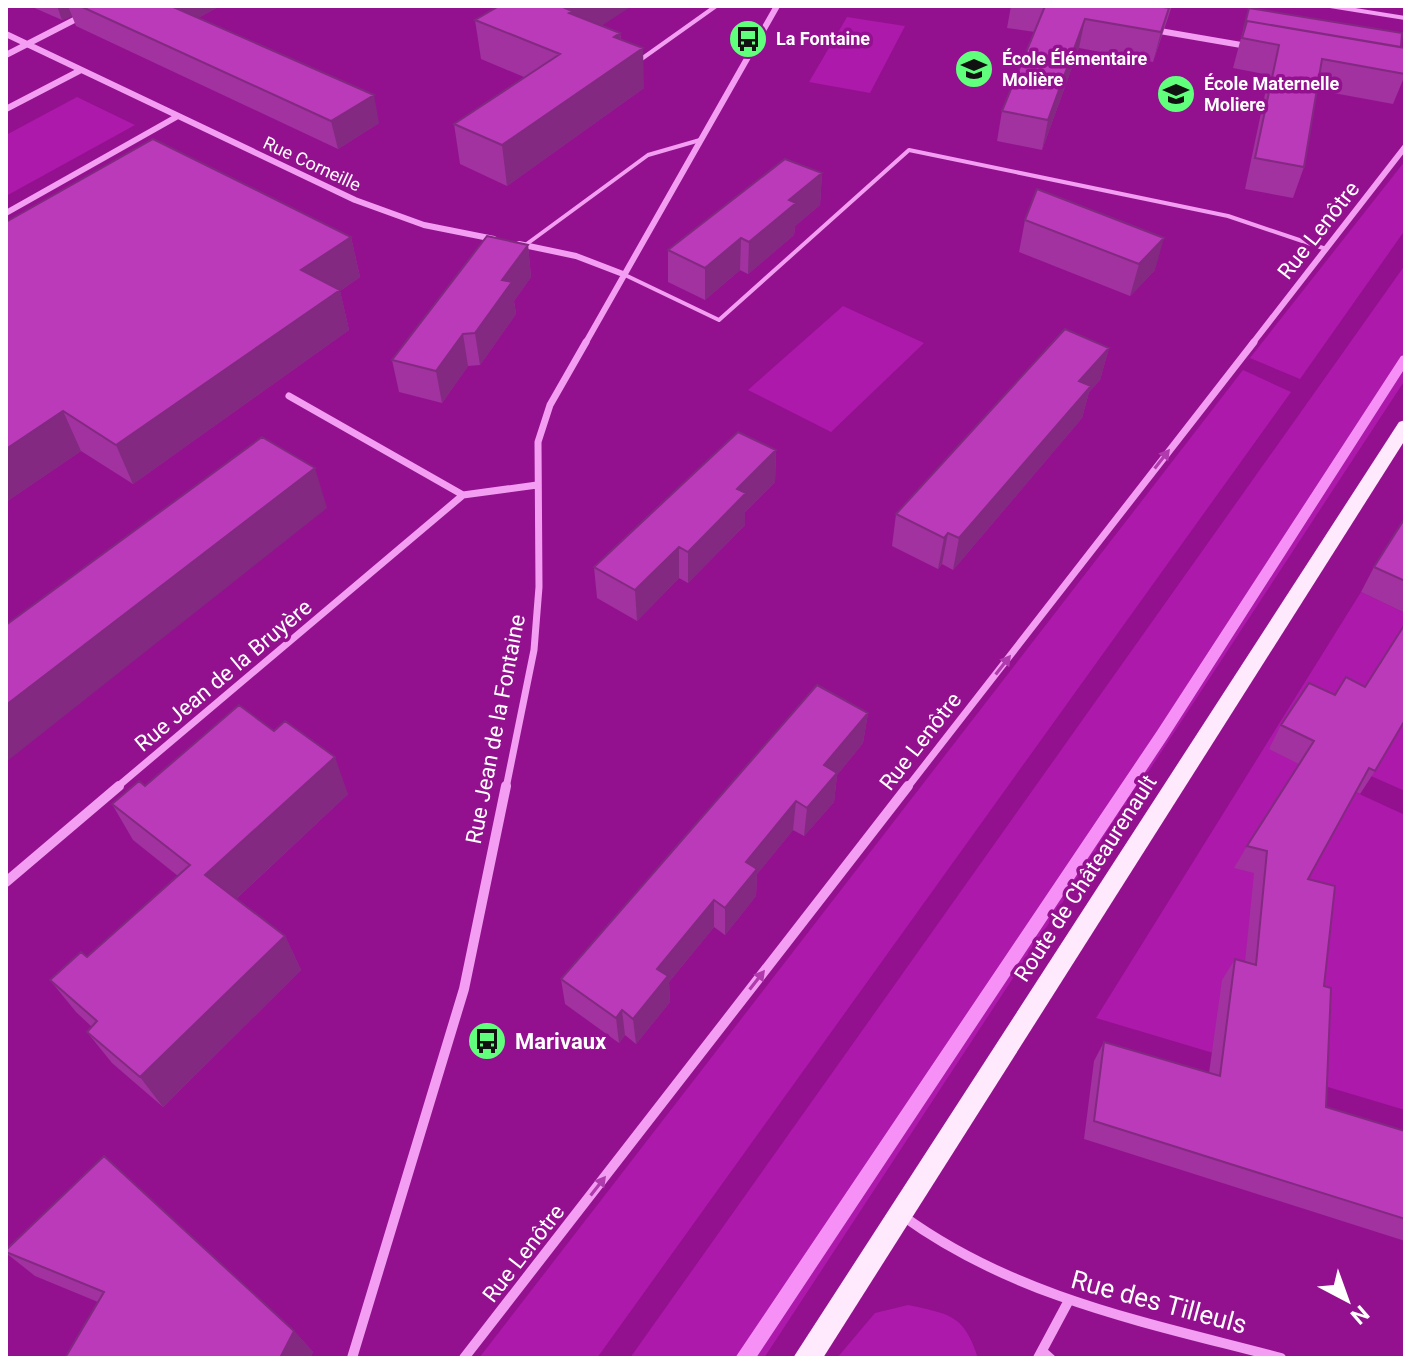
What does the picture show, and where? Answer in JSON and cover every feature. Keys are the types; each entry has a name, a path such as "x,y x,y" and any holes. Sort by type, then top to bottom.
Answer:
{"main road":[{"name":"Route de Châteaurenault","path":"807,1358 1405,426"}],"street":[{"name":"Rue Jean de la Fontaine","path":"352,1358 464,989 534,650 539,587 538,442 550,405 777,6"},
{"path":"6,55 90,12"},
{"path":"1141,28 1250,47"},
{"name":"Rue Corneille","path":"6,34 391,214 424,225 589,260 623,274"},
{"path":"6,109 81,70"},
{"path":"6,213 178,116"},
{"name":"Rue Lenôtre","path":"464,1358 1405,147"},
{"path":"289,396 463,495 537,485"},
{"name":"Rue Jean de la Bruyère","path":"6,882 463,495"},
{"name":"Rue des Tilleuls","path":"900,1214 939,1242 1068,1302 1281,1358"},
{"path":"1040,1354 1068,1302"}],"lane":[{"path":"640,60 716,6"},
{"path":"1330,6 1405,18"},
{"path":"524,246 648,155 700,140"},
{"path":"623,274 719,320 909,150 1228,216 1326,249"},
{"path":"1040,1354 1052,1358"}],"shaded area":[{"path":"847,17 905,26 870,93 809,82"},
{"path":"77,97 135,125 6,196 6,135"},
{"path":"1405,161 1405,230 1300,379 1250,358"},
{"path":"1405,265 1405,380 764,1358 630,1358"},
{"path":"843,306 924,343 831,432 748,390"},
{"path":"1243,370 1291,392 597,1358 479,1358"},
{"path":"1361,592 1405,613 1405,791 1371,776 1355,792 1405,815 1405,1110 1096,1018"},
{"path":"908,1305 944,1314 961,1324 978,1358 837,1358 875,1313"}],"building":[{"path":"80,6 171,6 374,95 331,121"},
{"path":"499,6 569,6 565,8 572,11 569,13 620,33 614,37 643,48 502,145 454,124 560,54 475,20"},
{"path":"1045,6 1169,8 1161,32 1085,19 1048,120 1002,111"},
{"path":"1249,8 1402,33 1401,47 1247,21 1244,28"},
{"path":"1247,21 1405,48 1405,74 1322,59 1304,167 1255,158 1279,45 1242,38"},
{"path":"153,139 351,237 301,270 340,290 116,445 63,411 6,449 6,222"},
{"path":"785,159 822,173 789,200 796,203 749,242 741,238 705,268 668,250"},
{"path":"1037,189 1164,238 1139,264 1025,220"},
{"path":"487,236 528,245 502,280 512,282 475,333 463,334 436,371 392,360"},
{"path":"1065,329 1109,348 1079,381 1091,386 959,538 948,533 944,538 896,514"},
{"path":"738,432 776,450 737,489 746,493 688,552 679,547 635,590 594,567"},
{"path":"262,437 315,468 6,705 6,625"},
{"path":"1405,518 1405,581 1374,567"},
{"path":"1405,624 1405,720 1375,771 1369,768 1308,879 1335,886 1324,986 1331,988 1326,1107 1405,1131 1405,1219 1094,1121 1104,1042 1220,1076 1235,959 1256,965 1267,851 1247,846 1314,741 1281,725 1309,683 1335,695 1346,677 1365,687"},
{"path":"817,685 868,713 824,765 837,773 807,808 796,801 746,862 757,869 725,908 714,900 657,969 668,976 633,1019 622,1010 616,1018 561,979"},
{"path":"239,705 274,731 285,721 335,757 205,875 285,936 140,1077 87,1032 97,1021 50,980 81,952 87,957 190,865 112,804 139,781 145,786"},
{"path":"104,1156 294,1331 280,1358 65,1358 104,1292 6,1250"}],"waterway":[{"path":"745,1358 1162,735 1405,359"}],"place":[{"name":"La Fontaine","path":"748,39"},
{"name":"École Élémentaire Molière","path":"974,69"},
{"name":"École Maternelle Moliere","path":"1176,94"},
{"name":"Marivaux","path":"487,1041"}]}
